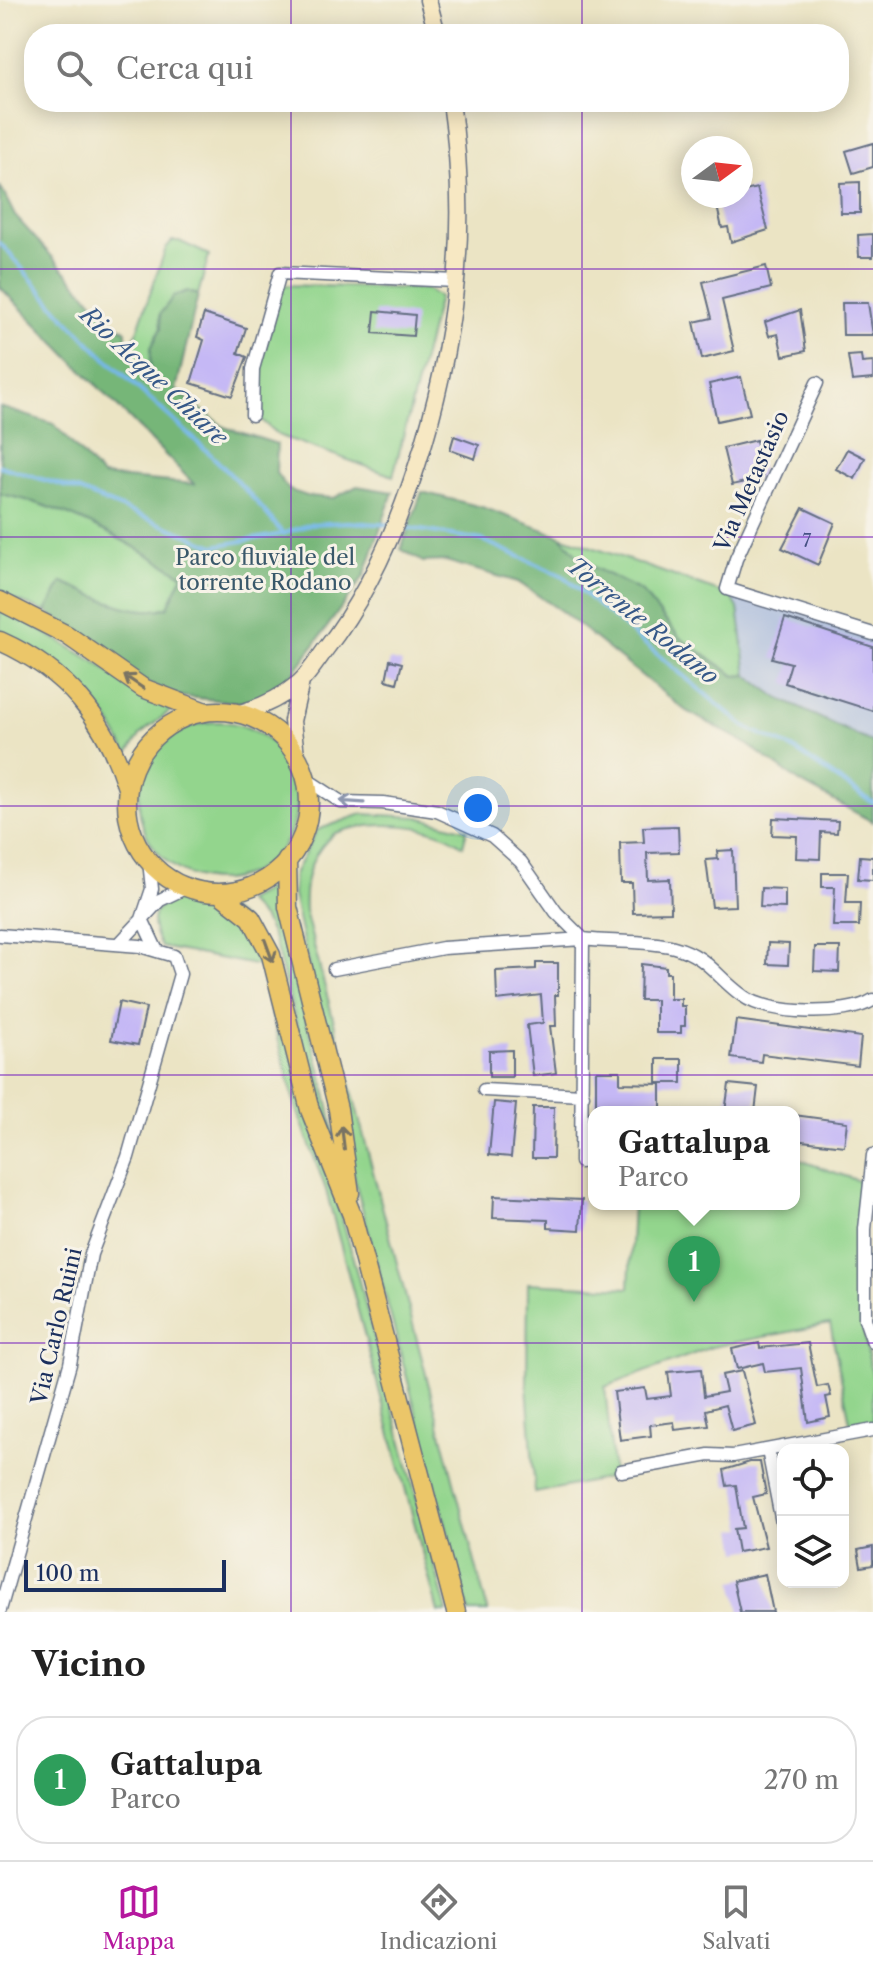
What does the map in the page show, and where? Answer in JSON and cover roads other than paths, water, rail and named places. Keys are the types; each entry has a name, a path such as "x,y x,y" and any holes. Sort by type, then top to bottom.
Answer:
{"main road":[{"path":"428,0 434,24"},
{"path":"0,601 67,635 143,688 206,712 240,713 267,704 301,682 353,611 387,549 411,478 441,369 456,281 459,183 452,112"},
{"path":"0,641 46,665 78,694 104,728 127,788 132,833 149,861 187,887 219,893 257,884 287,860 304,830 309,808 306,779 296,755 292,721 301,682"},
{"path":"127,788 134,766 156,735 171,724 206,712"},
{"path":"240,713 278,733 296,755"},
{"path":"287,860 288,907 338,1109 352,1215"},
{"path":"219,893 251,918 271,955 310,1110 352,1215 456,1612"}],"street":[{"path":"252,415 253,369 280,273 456,281"},
{"name":"Via Metastasio","path":"817,383 736,559 727,589 873,634"},
{"path":"306,779 341,802 404,806 445,814 492,836 521,862 556,912 583,939 581,1162"},
{"path":"149,861 152,889 142,919 157,951"},
{"path":"119,944 133,934 160,900 187,887"},
{"path":"0,935 119,944 157,951"},
{"path":"334,969 443,948 583,939 674,947 698,957 742,996 763,1005 806,1011 846,1010 873,1000"},
{"name":"Via Carlo Ruini","path":"0,1610 70,1364 91,1254 128,1157 176,991 180,974 178,960 157,951"},
{"path":"484,1090 583,1095"},
{"path":"873,1155 865,1229 865,1319 873,1342"},
{"path":"866,1302 873,1317"},
{"path":"621,1471 682,1459 768,1450 873,1430"},
{"path":"768,1450 781,1516"}],"waterway":[{"name":"Rio Acque Chiare","path":"0,243 71,324 237,480 283,534"},
{"name":"Torrente Rodano","path":"0,466 80,491 214,546 283,534 311,524 348,522 392,525"},
{"name":"Torrente Rodano","path":"401,527 482,540 563,576 745,727 792,748 873,803"}],"place":[{"name":"Gattalupa","path":"694,1302"}],"park label":[{"name":"Parco fluviale del torrente Rodano","path":"265,570"}]}
